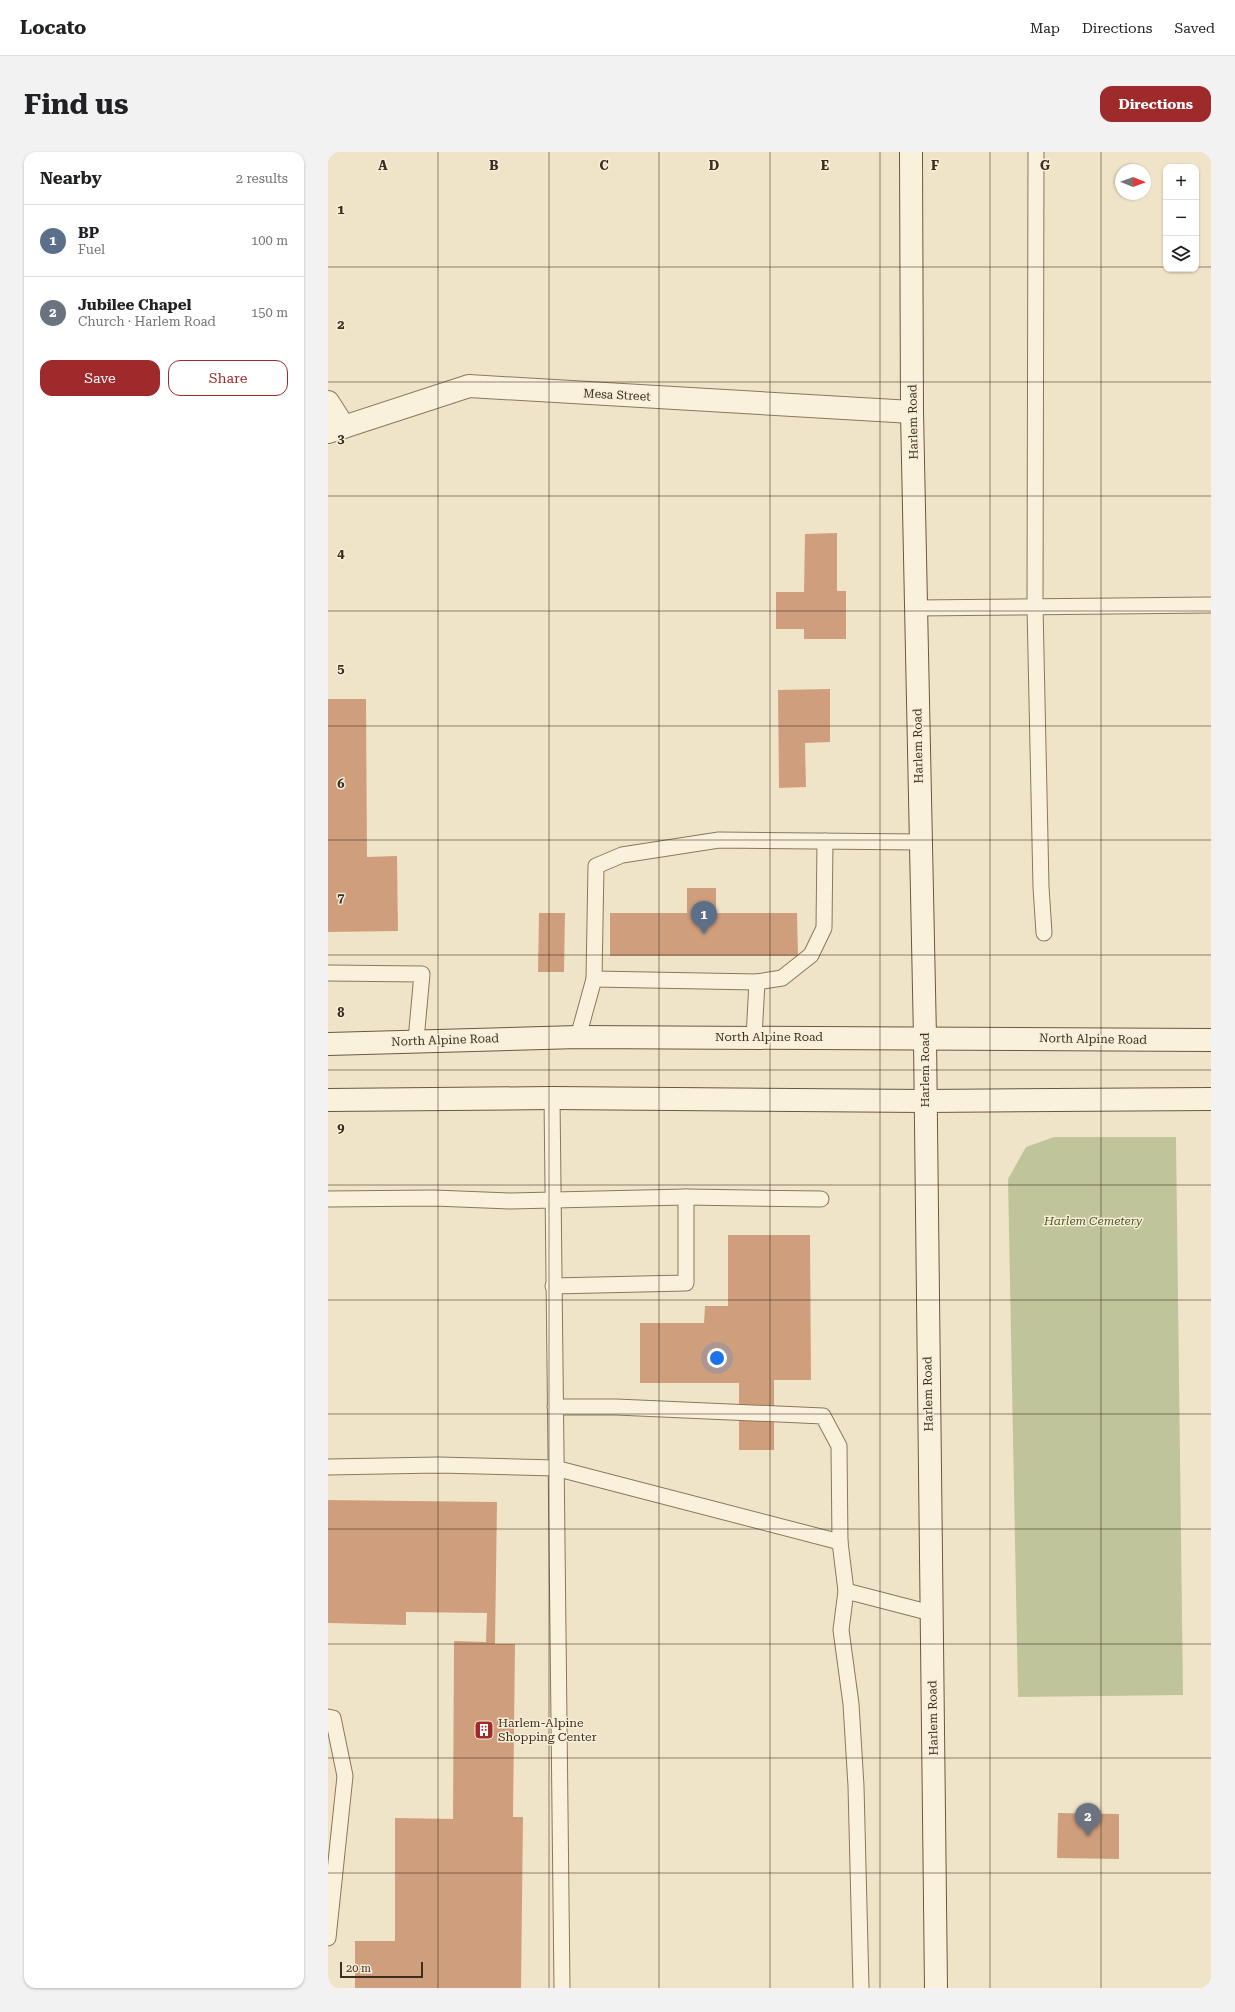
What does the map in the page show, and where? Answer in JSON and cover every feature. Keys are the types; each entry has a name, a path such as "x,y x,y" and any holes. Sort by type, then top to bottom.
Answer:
{"main road":[{"name":"Harlem Road","path":"912,152 912,412 925,1038 936,1988"},
{"name":"Mesa Street","path":"336,430 468,386 912,412"},
{"path":"328,402 336,430"},
{"name":"North Alpine Road","path":"328,1044 416,1040 578,1037 1211,1040"},
{"path":"328,1100 552,1098 925,1101 1211,1099"}],"lane":[{"path":"1036,152 1035,607 1041,887 1044,933"},
{"path":"916,608 1211,605"},
{"path":"578,1037 594,979 596,866 622,855 719,840 920,842"},
{"path":"594,979 756,982 782,978 811,955 824,928 826,841"},
{"path":"328,973 422,974 416,1040"},
{"path":"754,1037 756,982"},
{"path":"552,1098 562,1988"},
{"path":"553,1286 686,1283 686,1197"},
{"path":"328,1199 434,1198 510,1201 686,1197 821,1199"},
{"path":"555,1407 624,1407 823,1416 839,1446 840,1542 846,1591 841,1630 851,1704 856,1786 861,1988"},
{"path":"328,1466 438,1465 555,1468 840,1542"},
{"path":"846,1591 931,1613"},
{"path":"328,1717 333,1718 345,1776 328,1938"}],"green space":[{"name":"Harlem Cemetery","path":"1054,1137 1176,1137 1183,1695 1018,1697 1008,1179 1026,1147"}],"building":[{"path":"837,533 837,591 846,591 846,639 804,639 804,629 776,629 776,592 804,592 805,534"},
{"path":"830,689 830,742 805,743 806,787 779,788 778,690"},
{"path":"328,699 366,699 367,857 397,856 398,931 328,932"},
{"path":"687,888 716,888 716,913 797,913 798,956 610,956 610,913 687,913"},
{"path":"539,913 565,913 564,972 538,972"},
{"path":"728,1235 810,1235 811,1380 774,1380 774,1450 739,1450 739,1383 640,1383 640,1323 704,1323 705,1306 728,1306"},
{"name":"Harlem-Alpine Shopping Center","path":"328,1500 497,1502 495,1644 515,1644 513,1817 523,1817 521,1988 355,1988 355,1941 395,1941 395,1818 453,1819 454,1641 486,1642 487,1613 406,1612 406,1625 328,1623"},
{"path":"1058,1813 1119,1814 1119,1859 1057,1858"}],"place":[{"name":"BP","path":"704,934"},
{"name":"Harlem-Alpine Shopping Center","path":"484,1730"},
{"name":"Jubilee Chapel","path":"1088,1836"}]}
